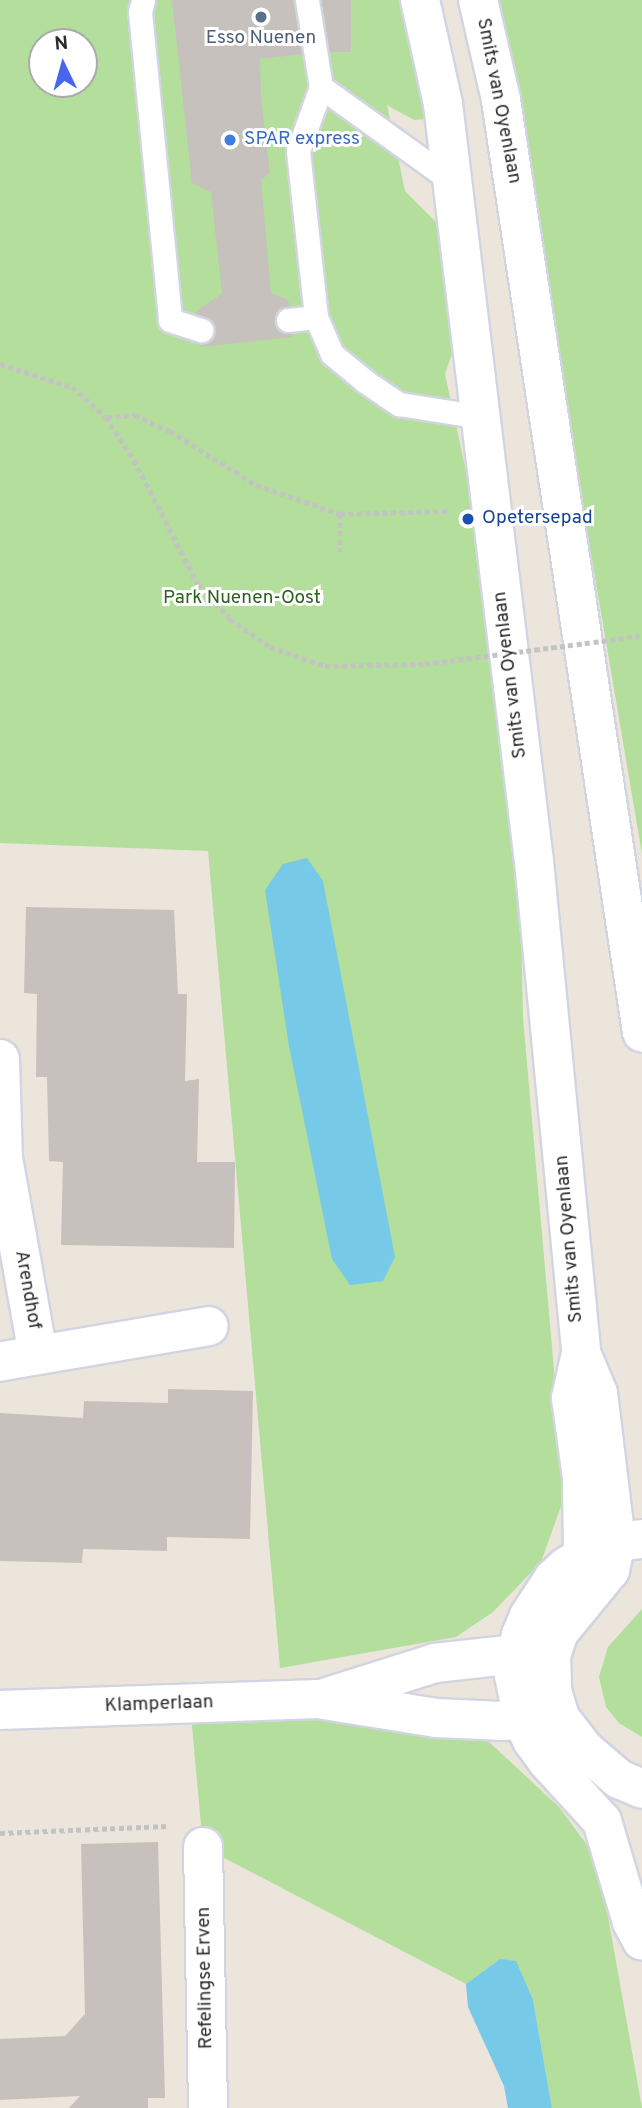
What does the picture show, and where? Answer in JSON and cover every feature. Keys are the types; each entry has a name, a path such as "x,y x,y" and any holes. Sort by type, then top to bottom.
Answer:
{"main road":[{"name":"Smits van Oyenlaan","path":"420,0 443,104 453,182 534,861 581,1353 598,1393 614,1545"},
{"name":"Smits van Oyenlaan","path":"478,0 501,100 642,1032"},
{"name":"Arendhof","path":"0,1059 3,1158 38,1355"},
{"name":"Arendhof","path":"0,1362 209,1326"},
{"path":"614,1545 567,1566 539,1598 521,1635 514,1675 542,1719 584,1750 640,1798"},
{"path":"614,1545 611,1570 559,1632 551,1655 552,1691 542,1719 547,1761 602,1821 632,1922 642,1941"},
{"name":"Klamperlaan","path":"318,1699 435,1663 517,1654"},
{"name":"Klamperlaan","path":"0,1710 318,1699 436,1718 542,1719"},
{"name":"Refelingse Erven","path":"203,1849 208,2108"}],"lane":[{"path":"143,0 140,12 170,320 201,330"},
{"path":"307,0 321,87 298,151 316,317 332,354 366,382 399,404 482,417"},
{"path":"321,87 453,182"},
{"path":"288,320 316,317"}],"path":[{"path":"0,363 72,387 106,417 134,460 198,584 230,619 270,647 325,666 425,664 642,636"},
{"path":"106,417 135,415 170,430 256,485 340,514 492,510"},
{"path":"340,514 340,552"},
{"path":"0,1833 201,1825 203,1849"}],"green space":[{"name":"Park Nuenen-Oost","path":"0,0 404,0 425,102 425,119 414,120 387,105 405,191 436,222 445,247 457,339 445,374 481,540 493,686 520,873 523,1018 565,1495 541,1562 493,1612 456,1637 280,1668 208,851 0,843"},
{"path":"492,0 642,0 642,854 547,294"},
{"path":"642,1609 642,1737 619,1723 606,1707 599,1677 608,1647"},
{"path":"190,1704 487,1740 559,1807 598,1860 642,2108 552,2108 533,2000 500,1959 466,1984 203,1847"}],"water":[{"path":"307,858 323,881 395,1257 383,1281 350,1285 332,1259 289,1046 265,890 283,864"},
{"path":"500,1959 516,1961 533,2000 552,2108 508,2108 504,2086 468,2007 466,1984"}],"building":[{"path":"172,0 293,0 302,54 260,59 261,97 270,173 261,180 271,293 287,299 290,306 279,309 274,322 277,329 292,334 291,337 201,347 200,344 211,340 215,328 211,320 196,314 197,310 222,294 211,192 192,183"},
{"path":"321,0 351,0 351,52 321,52"},
{"path":"26,907 174,910 178,994 187,994 185,1081 199,1079 197,1162 235,1162 234,1248 61,1245 63,1162 49,1161 47,1077 36,1077 37,994 24,993"},
{"path":"168,1389 253,1391 250,1539 167,1537 167,1551 83,1549 82,1563 0,1561 0,1413 83,1418 84,1401 168,1403"},
{"path":"158,1842 165,2098 148,2098 148,2108 69,2108 80,2096 0,2100 0,2039 65,2036 85,2014 81,1844"}],"place":[{"name":"Esso Nuenen","path":"261,17"},
{"name":"SPAR express","path":"230,140"},
{"name":"Opetersepad","path":"468,519"}]}
